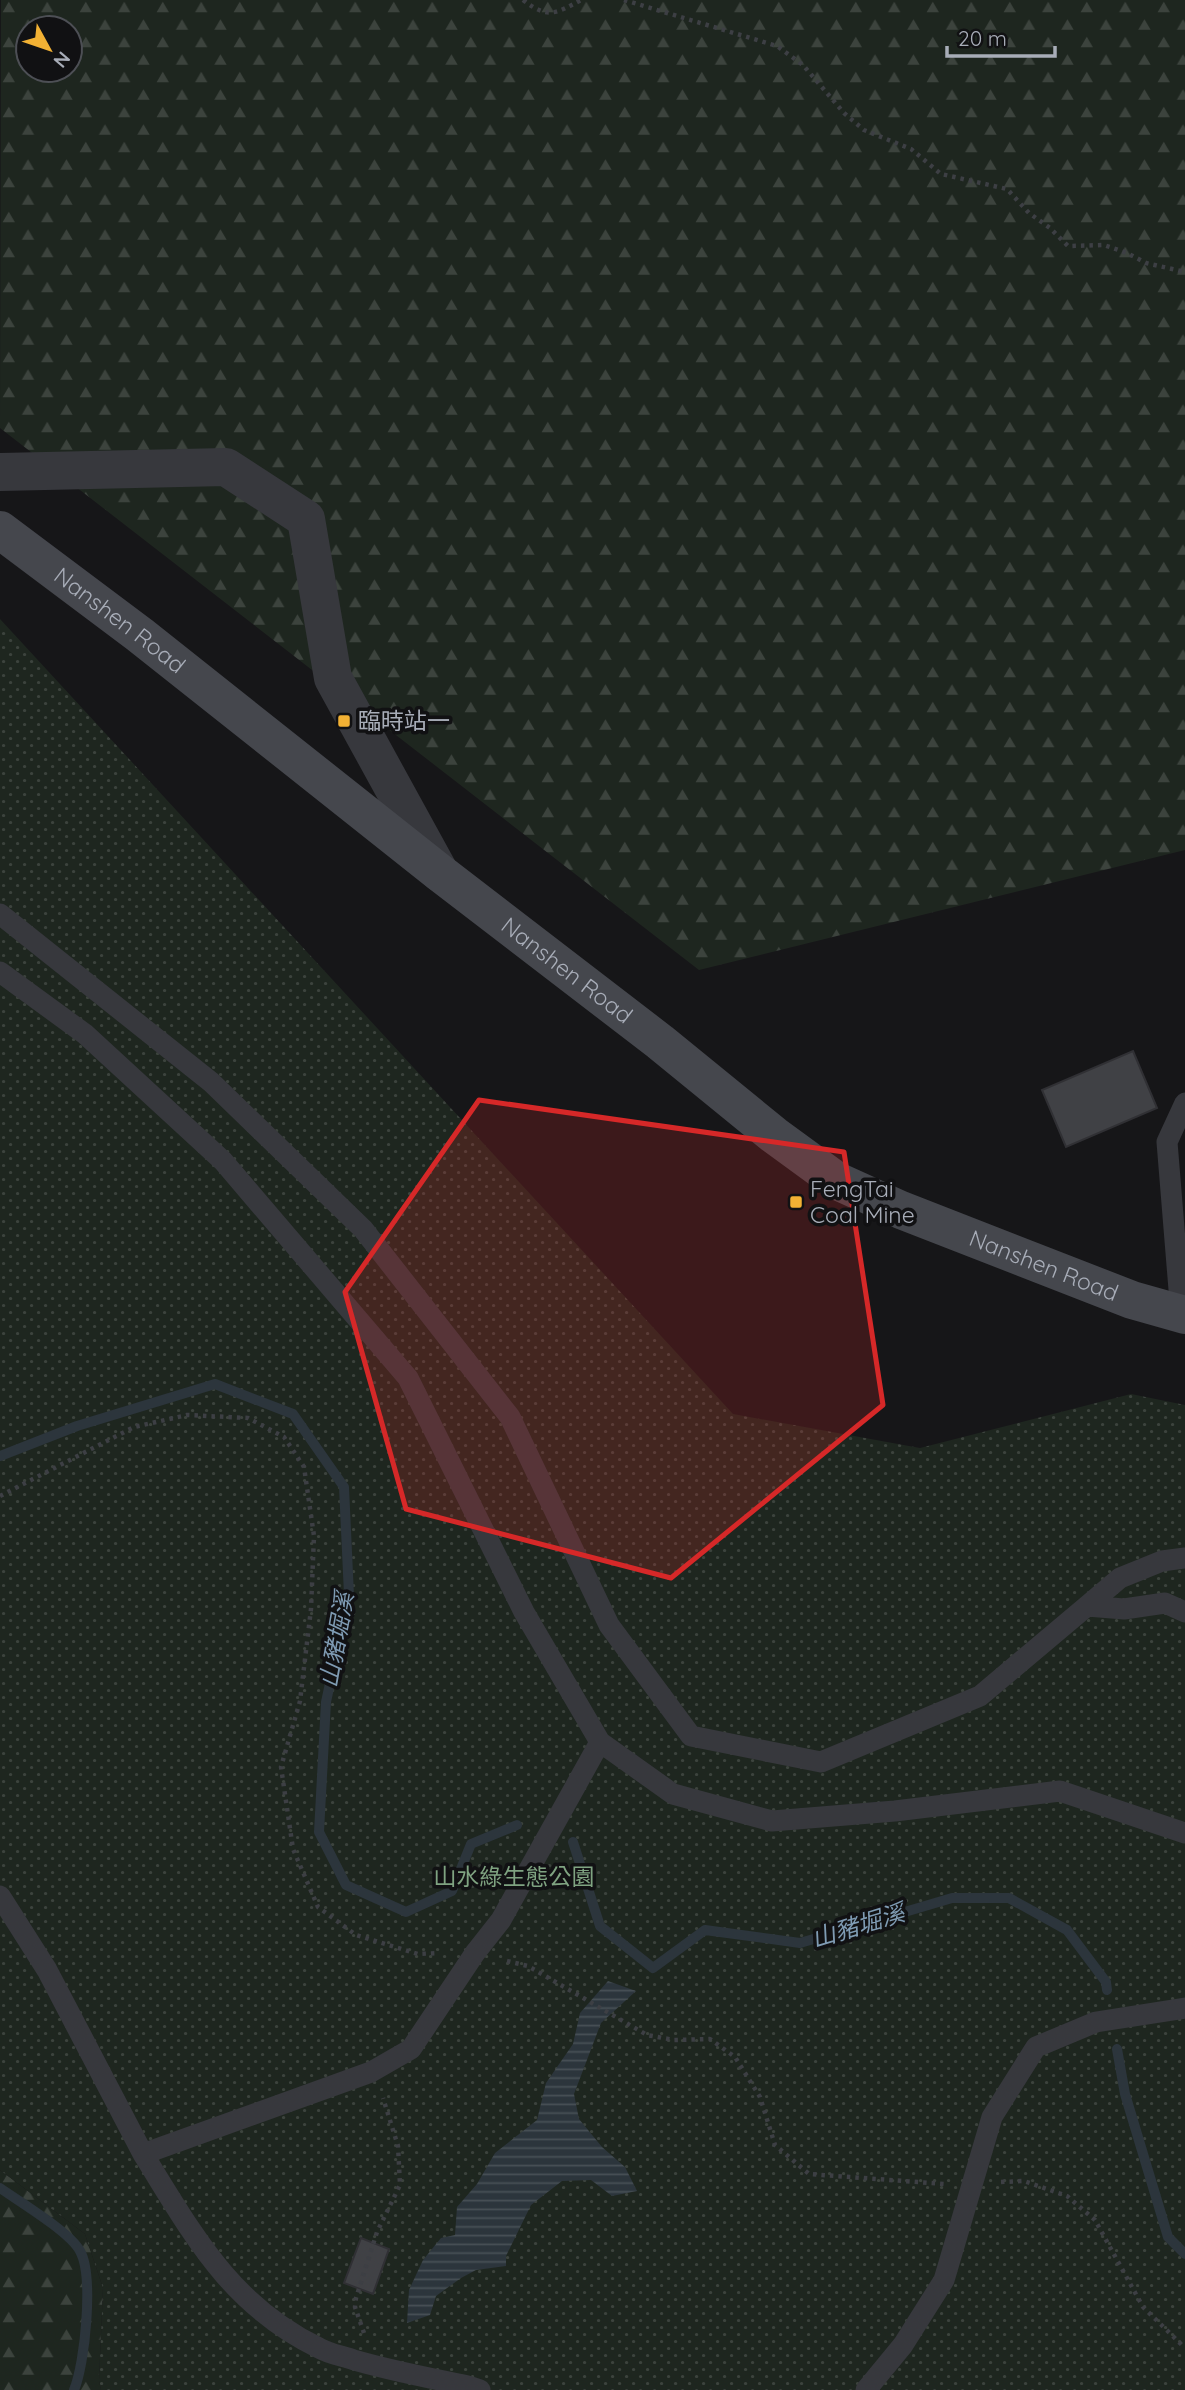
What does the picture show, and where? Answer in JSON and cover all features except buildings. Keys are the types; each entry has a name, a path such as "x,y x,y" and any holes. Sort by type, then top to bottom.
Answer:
{"main road":[{"name":"Nanshen Road","path":"0,530 140,635 440,873 660,1042 774,1135 837,1181 901,1210 1132,1300 1183,1315"}],"street":[{"path":"0,472 226,467 306,519 332,678 440,873"}],"lane":[{"path":"0,914 211,1082 363,1229 510,1417 609,1625 691,1736 821,1762 980,1696 1120,1578 1163,1561 1185,1558"},
{"path":"0,972 85,1034 223,1161 408,1378 524,1612 600,1742 673,1794 772,1821 895,1811 1060,1791 1185,1833"},
{"path":"1183,1315 1167,1142 1185,1102"},
{"path":"1087,1606 1124,1609 1165,1603 1185,1612"},
{"path":"143,2154 371,2072 411,2049 475,1953 501,1920 600,1742"},
{"path":"0,1896 47,1970 143,2154 206,2253 240,2293 277,2323 320,2349 391,2371 480,2390"},
{"path":"866,2390 903,2345 944,2280 992,2117 1037,2047 1096,2022 1185,2008"}],"path":[{"path":"523,0 540,13 557,13 581,0"},
{"path":"624,0 777,46 803,65 844,113 864,130 911,149 942,174 1007,189 1068,247 1104,245 1146,263 1185,272"},
{"path":"362,2362 365,2344 355,2307 356,2298 377,2232 400,2185 398,2146 385,2102 371,2072"}],"highlighted area":[{"path":"479,1100 844,1152 883,1405 671,1578 406,1509 345,1292"}],"green space":[{"path":"1,0 1185,0 1185,850 699,970 0,428"},
{"name":"山水綠生態公園","path":"0,619 733,1414 920,1448 1131,1394 1185,1405 1185,2390 101,2390 99,2381 103,2288 85,2234 0,2170"},
{"path":"0,2170 85,2234 103,2288 99,2381 101,2390 0,2390"}],"shaded area":[{"path":"608,1981 636,1991 601,2023 574,2094 579,2119 602,2147 625,2167 637,2191 612,2196 591,2180 562,2181 531,2205 506,2256 506,2266 476,2270 461,2278 436,2296 430,2315 407,2323 409,2290 423,2260 441,2238 455,2235 457,2207 477,2184 495,2153 537,2120 546,2083 573,2044 580,2013"}],"waterway":[{"name":"山豬堀溪","path":"0,1456 77,1426 215,1384 293,1414 344,1487 349,1595 326,1702 319,1832 346,1885 406,1912 452,1891 471,1844 517,1825"},
{"name":"山豬堀溪","path":"573,1842 600,1926 653,1968 705,1930 800,1943 952,1898 1009,1898 1067,1930 1106,1982 1107,1990"},
{"name":"山豬堀溪","path":"1117,2049 1125,2094 1168,2237 1185,2254"},
{"path":"0,2188 56,2226 80,2251 87,2280 87,2299 82,2361 74,2390"}],"place":[{"name":"臨時站一","path":"344,721"},
{"name":"FengTai Coal Mine","path":"796,1202"}]}
